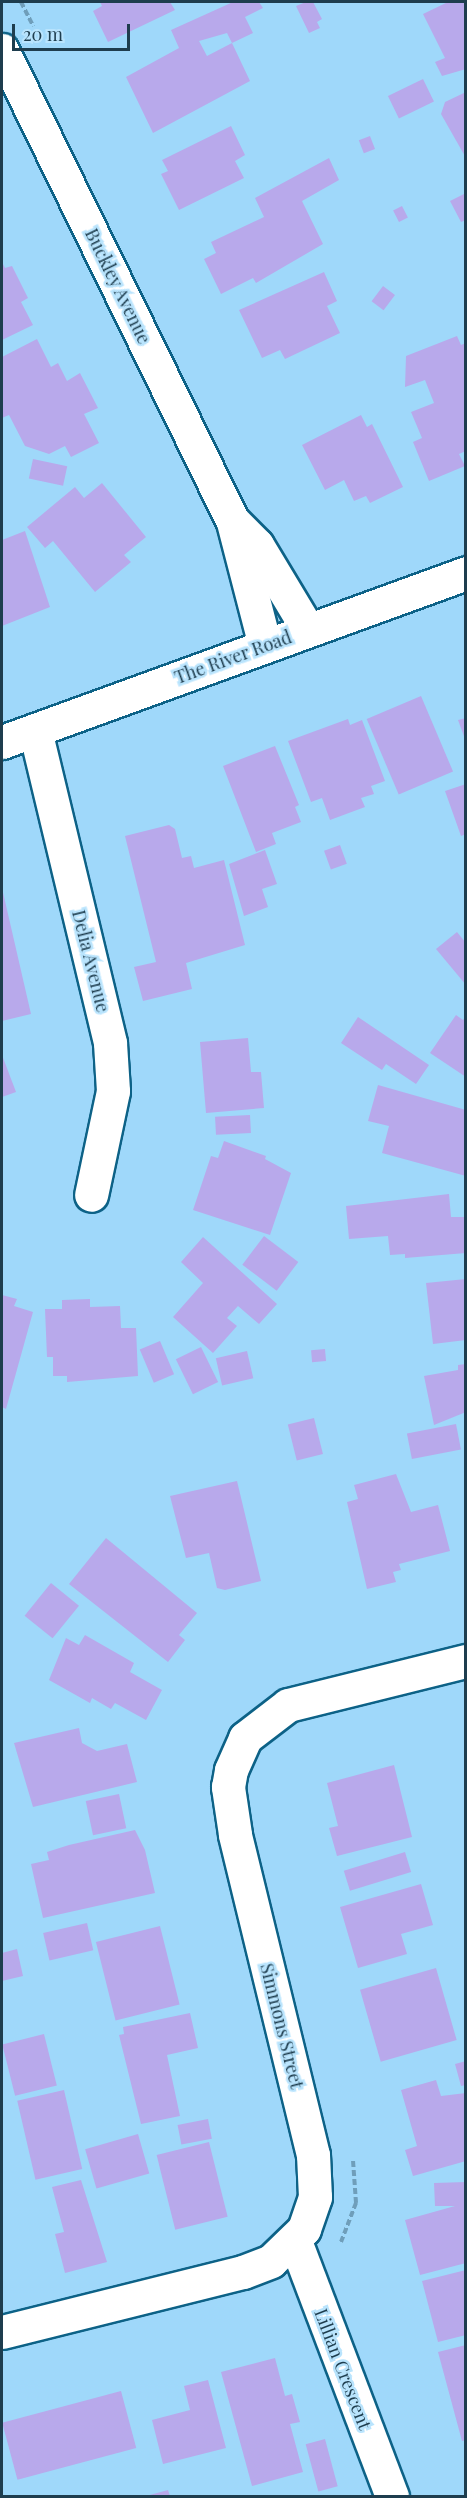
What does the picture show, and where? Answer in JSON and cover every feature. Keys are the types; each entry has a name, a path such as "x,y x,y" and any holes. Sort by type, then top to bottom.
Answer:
{"street":[{"name":"Buckley Avenue","path":"2,50 234,522 265,646"},
{"name":"Buckley Avenue","path":"234,522 257,546 308,630"},
{"name":"The River Road","path":"2,742 465,573"},
{"name":"Delia Avenue","path":"35,730 110,1043 113,1091 91,1195"},
{"name":"Simmons Street","path":"2,2332 243,2272 271,2261 295,2241 310,2213 316,2177 230,1809 228,1787 236,1754 258,1724 288,1706 465,1661"},
{"name":"Lillian Crescent","path":"295,2241 392,2496"}],"building":[{"path":"100,2 170,2 175,10 108,42 93,11 102,6"},
{"path":"233,2 259,2 263,8 245,17 253,33 232,43 250,81 153,133 126,77 179,48 171,30","holes":["227,33 232,43 207,56 199,41"]},
{"path":"313,2 322,19 317,22 320,28 309,33 296,6"},
{"path":"448,2 466,2 466,69 442,76 435,62 445,58 423,14"},
{"path":"423,79 434,101 399,119 388,96"},
{"path":"466,92 466,158 441,114 445,102"},
{"path":"231,126 245,155 235,161 244,178 179,210 161,174 168,171 162,160"},
{"path":"370,136 375,149 364,153 359,140"},
{"path":"329,158 339,180 302,201 323,244 256,283 253,278 221,294 204,259 216,253 211,242 264,217 255,198"},
{"path":"466,193 466,220 461,222 450,201"},
{"path":"402,206 408,218 399,222 393,211"},
{"path":"2,262 5,268 12,266 28,298 21,302 33,325 2,340"},
{"path":"324,272 337,301 327,306 340,333 285,359 280,350 262,358 239,310"},
{"path":"383,286 395,295 384,310 372,301"},
{"path":"457,336 461,345 466,343 466,451 459,454 465,466 429,481 413,442 422,438 411,412 434,403 425,380 405,387 406,356"},
{"path":"37,339 51,367 58,363 67,381 80,373 98,408 84,414 99,443 71,457 65,446 49,454 25,446 9,415 2,418 2,357"},
{"path":"361,415 367,427 372,424 403,487 370,503 366,496 354,501 344,480 325,490 302,445"},
{"path":"33,459 67,466 63,486 29,479"},
{"path":"102,483 146,537 124,555 131,562 95,592 53,541 45,548 27,527 75,487 84,498"},
{"path":"25,531 50,607 2,626 2,540"},
{"path":"421,696 453,771 399,795 367,719"},
{"path":"466,718 466,739 465,739 458,720"},
{"path":"348,719 350,725 362,720 385,781 371,786 374,794 361,798 365,807 330,820 322,798 311,802 288,741"},
{"path":"275,746 299,805 295,807 301,822 272,833 276,844 256,852 223,766"},
{"path":"466,784 466,834 461,836 445,791"},
{"path":"169,825 175,829 182,858 191,856 194,868 224,860 245,945 186,963 192,989 143,1001 134,967 156,962 125,836"},
{"path":"340,845 347,864 331,870 324,851"},
{"path":"265,850 277,884 262,889 268,907 244,916 229,864"},
{"path":"2,888 31,1014 2,1021"},
{"path":"457,932 466,943 466,985 436,949"},
{"path":"456,1015 463,1020 466,1016 466,1077 430,1053"},
{"path":"358,1017 429,1065 416,1084 386,1064 382,1070 341,1043"},
{"path":"248,1038 251,1072 261,1072 264,1108 206,1113 200,1042"},
{"path":"2,1055 16,1092 2,1097"},
{"path":"378,1085 466,1110 466,1176 382,1153 389,1126 368,1121"},
{"path":"250,1115 251,1133 216,1135 215,1117"},
{"path":"224,1141 266,1156 265,1159 291,1173 270,1235 193,1210 211,1156 218,1158"},
{"path":"449,1194 451,1217 466,1217 466,1253 405,1258 405,1254 390,1255 388,1236 349,1239 346,1206"},
{"path":"264,1236 298,1262 277,1291 242,1265"},
{"path":"203,1237 277,1304 259,1324 238,1306 227,1318 237,1326 213,1353 173,1317 203,1283 181,1262"},
{"path":"466,1279 466,1340 433,1344 426,1283"},
{"path":"2,1295 17,1299 14,1306 33,1312 6,1409 2,1407"},
{"path":"90,1299 90,1307 120,1306 121,1328 136,1328 138,1376 67,1382 67,1376 53,1376 53,1357 47,1357 45,1309 62,1309 62,1300"},
{"path":"160,1341 174,1374 154,1383 140,1350"},
{"path":"201,1347 218,1382 193,1394 176,1359"},
{"path":"325,1349 326,1361 312,1362 311,1350"},
{"path":"247,1351 253,1378 222,1385 216,1358"},
{"path":"466,1364 466,1412 434,1425 424,1376 458,1370 458,1365"},
{"path":"314,1418 323,1454 297,1460 288,1425"},
{"path":"456,1424 461,1450 412,1459 407,1434"},
{"path":"396,1474 411,1512 438,1505 450,1551 399,1564 401,1570 393,1572 396,1582 367,1589 347,1502 358,1499 354,1485"},
{"path":"237,1481 261,1581 225,1590 217,1588 209,1553 186,1558 170,1496"},
{"path":"106,1538 197,1613 179,1635 185,1640 168,1662 69,1584"},
{"path":"51,1583 79,1606 53,1638 25,1616"},
{"path":"85,1635 134,1663 130,1672 162,1690 146,1720 115,1703 111,1709 92,1698 90,1703 49,1680 66,1638 79,1645"},
{"path":"79,1728 82,1743 97,1751 127,1744 137,1782 33,1807 14,1743"},
{"path":"394,1765 412,1837 337,1856 329,1828 338,1826 327,1783"},
{"path":"119,1794 126,1828 93,1835 86,1801"},
{"path":"135,1830 145,1850 155,1893 43,1918 31,1864 49,1860 47,1852"},
{"path":"405,1852 411,1872 350,1891 344,1871"},
{"path":"421,1884 433,1925 401,1934 407,1954 358,1968 340,1907"},
{"path":"87,1923 93,1950 49,1960 43,1933"},
{"path":"160,1926 180,2005 116,2021 96,1942"},
{"path":"17,1949 23,1976 2,1981 2,1953"},
{"path":"436,1968 457,2040 381,2062 360,1990"},
{"path":"190,2013 198,2048 167,2055 180,2116 141,2124 119,2035 124,2034 123,2027"},
{"path":"44,2034 57,2085 15,2096 2,2044"},
{"path":"466,2061 466,2085 461,2086 455,2064"},
{"path":"436,2080 441,2096 466,2093 466,2161 413,2176 405,2150 417,2146 401,2090"},
{"path":"64,2090 82,2169 35,2180 17,2101"},
{"path":"208,2119 212,2139 181,2145 178,2125"},
{"path":"138,2134 149,2173 96,2189 85,2149"},
{"path":"209,2142 228,2217 175,2230 157,2155"},
{"path":"81,2180 107,2262 65,2273 55,2234 64,2232 52,2187"},
{"path":"466,2182 466,2263 420,2275 405,2220 455,2206 435,2206 434,2183"},
{"path":"466,2270 466,2335 438,2342 422,2281"},
{"path":"466,2345 466,2440 462,2441 438,2352"},
{"path":"275,2358 285,2396 292,2394 300,2422 290,2424 303,2472 252,2486 221,2372"},
{"path":"208,2380 226,2448 163,2464 152,2420 190,2410 184,2386"},
{"path":"121,2391 136,2448 17,2480 2,2423"},
{"path":"325,2439 338,2486 318,2492 306,2444"},
{"path":"168,2490 170,2496 146,2496"}]}
